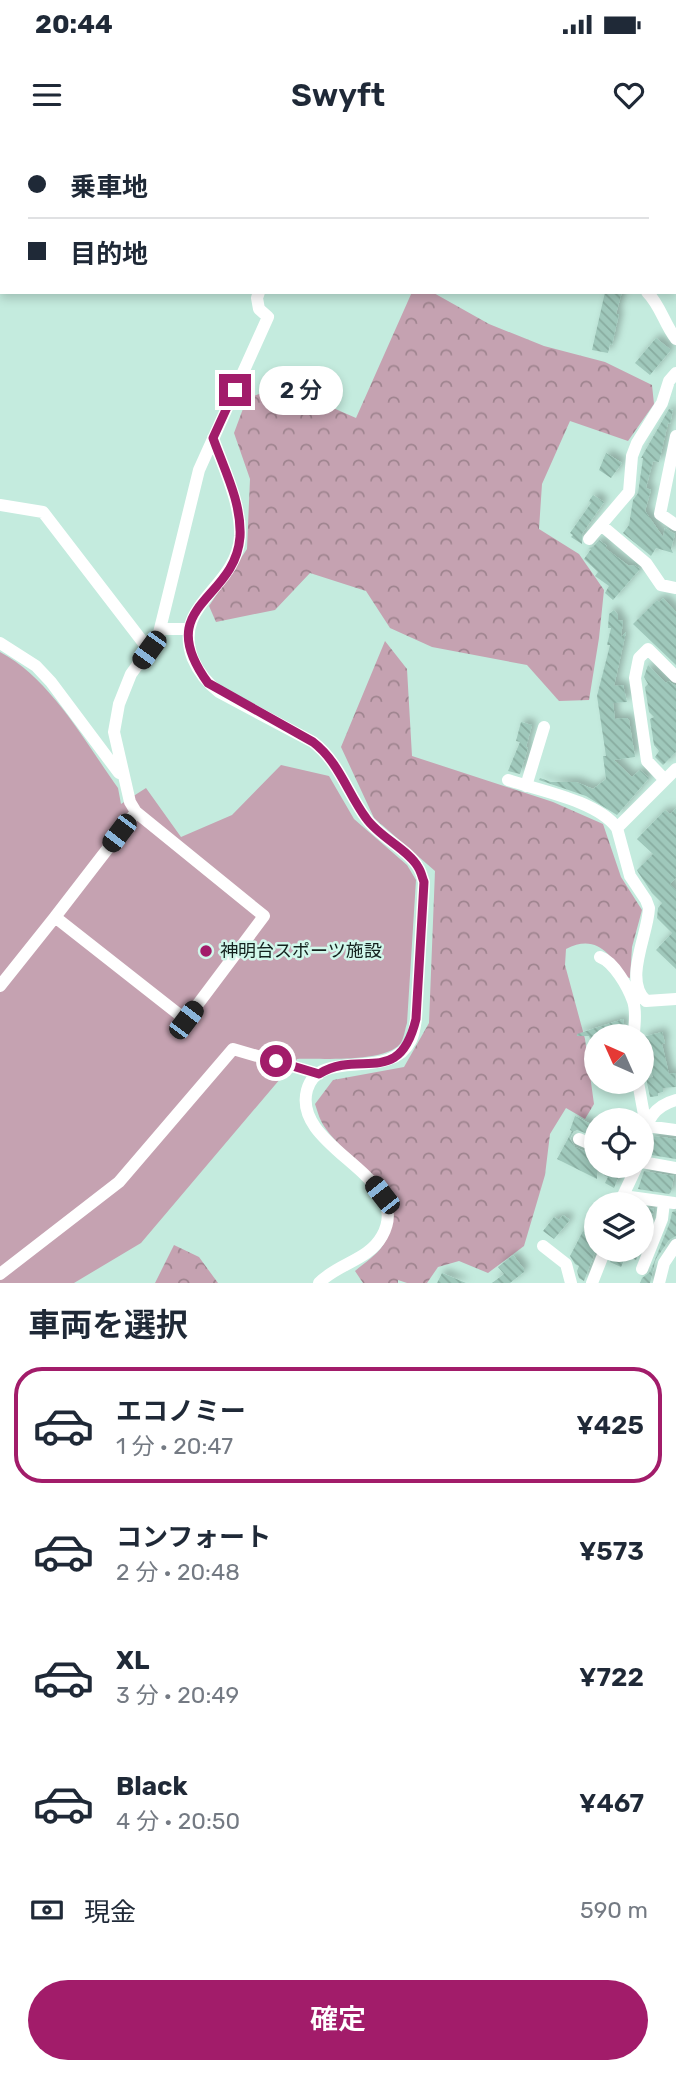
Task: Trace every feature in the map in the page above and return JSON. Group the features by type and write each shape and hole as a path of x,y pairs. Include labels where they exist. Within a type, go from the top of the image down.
{"street":[{"path":"55,917 186,1020 264,916 136,812 130,802 114,732 119,704 131,674 161,629 200,470 268,317 259,309 258,294"},
{"path":"648,294 662,312 676,339"},
{"path":"589,538 629,492 632,456 637,443 662,403 669,382 676,373"},
{"path":"676,436 660,514 676,525"},
{"path":"213,438 238,511 240,537 228,571 195,612 187,629 193,660 208,683 313,742 325,752 366,818 380,835 418,865 424,882 416,1019 411,1040 400,1054 382,1063 328,1068 313,1077 307,1091 308,1110 313,1123 377,1189 387,1208 388,1221 372,1250 327,1274 319,1283"},
{"path":"0,505 43,512 149,650"},
{"path":"601,525 646,563 661,585 676,588"},
{"path":"161,629 187,629"},
{"path":"0,643 36,666 51,682 124,779"},
{"path":"665,780 647,761 635,678 639,658 648,649 676,677"},
{"path":"526,786 544,727"},
{"path":"617,828 676,769"},
{"path":"508,780 601,813 617,828 630,876 649,908 637,969 638,991 646,1001 676,999"},
{"path":"0,986 136,812"},
{"path":"600,957 609,960 616,968 634,1002 635,1024"},
{"path":"0,1274 119,1182 233,1049 319,1074"},
{"path":"654,1113 658,1107 676,1100"},
{"path":"654,1127 676,1130"},
{"path":"579,1139 584,1141"},
{"path":"654,1164 676,1168"},
{"path":"654,1201 669,1202 654,1239"},
{"path":"659,1283 664,1263 676,1245"},
{"path":"543,1246 566,1264 571,1283"},
{"path":"654,1259 664,1263"},
{"path":"592,1283 600,1262"},
{"path":"642,1269 645,1262"}],"green space":[{"path":"411,294 436,294 489,324 544,346 605,362 652,385 654,404 628,441 570,421 542,484 539,529 579,554 604,590 589,700 559,701 527,665 432,647 390,628 366,591 310,573 275,610 216,622 209,606 247,549 250,479 234,433 247,398 283,386 356,418"},
{"path":"385,641 407,669 412,756 553,802 603,824 621,877 642,910 632,947 630,978 626,977 601,948 586,943 566,949 565,965 584,1035 584,1094 593,1094 594,1104 592,1108 584,1108 584,1118 566,1108 550,1134 545,1175 524,1246 488,1273 459,1261 438,1267 427,1283 398,1280 398,1283 363,1283 355,1271 383,1245 390,1229 390,1213 374,1182 326,1129 315,1104 333,1080 404,1067 429,1023 435,871 374,818 341,747"},
{"name":"神明台スポーツ施設","path":"0,652 35,678 66,713 118,788 121,804 146,788 181,837 232,815 281,765 329,776 354,819 407,865 416,880 407,1023 400,1044 392,1050 367,1057 297,1059 141,1243 74,1283 0,1283"},
{"path":"174,1245 199,1257 218,1283 155,1283"}],"building":[{"path":"605,294 621,294 612,345 610,344 608,353 592,350"},
{"path":"656,338 671,350 650,375 635,363"},
{"path":"669,409 673,410 670,424 668,423 659,462 653,461 646,488 651,490 645,511 663,537 665,528 675,534 671,549 673,553 656,548 651,556 623,533 629,525 633,500 638,493 641,458"},
{"path":"606,453 622,463 611,478 599,470"},
{"path":"593,495 604,502 582,534 582,544 571,537 573,535 570,533 591,503 589,501"},
{"path":"599,540 607,546 605,548 629,566 634,565 640,569 613,600 605,593 609,586 595,576 598,572 584,559 591,549 588,548 593,547"},
{"path":"663,598 676,612 676,665 633,624 657,600 659,602"},
{"path":"614,610 618,620 623,621 621,637 626,632 614,686 623,685 627,702 613,703 615,719 629,720 635,757 614,760 632,777 640,770 649,778 617,815 586,796 539,780 576,782 593,789 606,779 603,756 606,756 597,696 610,645 607,645 611,628 608,628 609,614"},
{"path":"648,665 666,683 668,681 676,686 676,752 663,765 655,757 659,751 654,745 650,719 654,717 649,712 645,687 648,684 644,677"},
{"path":"521,722 532,725 520,774 508,771 520,742 516,741"},
{"path":"676,808 676,878 670,884 676,890 676,969 656,950 672,933 657,918 658,908 662,903 637,870 653,854 637,839 665,810 670,814"},
{"path":"623,1019 624,1024 608,1024"},
{"path":"662,1032 669,1074 675,1073 676,1087 663,1088 663,1092 658,1093 658,1096 650,1097 649,1094 654,1094 654,1034"},
{"path":"575,1116 584,1120 584,1133 577,1130 570,1139 575,1147 584,1151 584,1172 557,1159 572,1131 570,1130"},
{"path":"654,1136 676,1139 676,1159 654,1155"},
{"path":"654,1173 674,1176 669,1194 638,1189 642,1178 654,1178"},
{"path":"608,1178 618,1178 614,1188 605,1183"},
{"path":"676,1211 676,1236 669,1240 656,1259 650,1283 640,1283 650,1272 672,1212"},
{"path":"563,1215 570,1220 554,1239 543,1231 554,1217 559,1220"},
{"path":"584,1232 584,1262 591,1262 584,1281 579,1278 579,1266 570,1256"},
{"path":"513,1255 524,1272 510,1283 492,1283 504,1274 498,1267"},
{"path":"610,1262 623,1262 621,1267"},
{"path":"442,1273 466,1283 437,1283"}],"place":[{"name":"神明台スポーツ施設","path":"206,951"}],"route":[{"path":"235,390 213,438 238,511 240,537 228,571 195,612 187,629 190,652 197,668 219,692 313,742 325,752 366,818 380,835 418,865 424,882 416,1019 411,1040 400,1054 382,1063 328,1068 319,1074 276,1061"}]}
